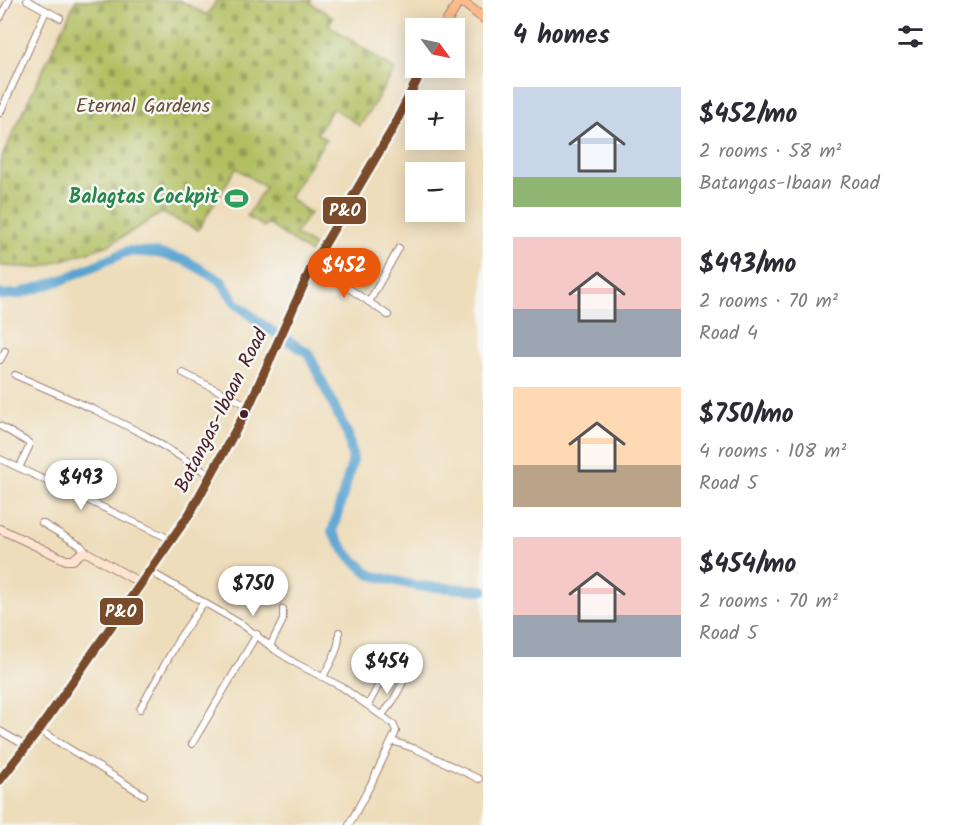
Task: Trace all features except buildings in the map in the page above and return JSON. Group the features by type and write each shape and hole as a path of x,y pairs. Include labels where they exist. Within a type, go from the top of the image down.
{"main road":[{"path":"449,18 460,0 483,18"},
{"name":"Batangas-Ibaan Road","path":"0,780 39,730 151,572 212,476 249,406 313,264 392,130 418,78"}],"street":[{"path":"0,18 9,0"},
{"path":"27,0 60,18"},
{"path":"0,113 46,11"},
{"path":"369,302 399,248"},
{"path":"313,264 388,315"},
{"path":"0,360 5,351"},
{"path":"183,373 249,406"},
{"path":"15,375 145,435 212,476"},
{"path":"0,426 29,443 19,468"},
{"path":"0,459 172,540"},
{"path":"42,523 81,546 86,552 142,584"},
{"path":"0,529 66,560 73,560 86,552"},
{"path":"151,572 257,634 297,664 342,687 396,727 392,741 349,825"},
{"path":"140,710 180,637 204,602"},
{"path":"270,646 283,620 283,609"},
{"path":"323,677 340,642 339,632"},
{"path":"192,744 257,634"},
{"path":"368,705 385,673"},
{"path":"382,715 393,701 405,678"},
{"path":"39,730 144,795"},
{"path":"0,731 26,746"},
{"path":"392,741 479,779"}],"green space":[{"name":"Eternal Gardens","path":"76,0 179,0 207,15 217,0 311,0 310,3 333,17 329,25 395,70 360,126 333,108 317,133 326,139 289,197 310,213 295,234 314,246 310,253 267,223 264,227 247,216 265,187 236,168 198,230 162,213 109,245 39,268 0,266 0,161"}],"waterway":[{"path":"0,295 18,294 62,280 128,251 157,253 185,260 221,281 235,302 261,324 308,353 348,435 353,460 332,532 348,555 371,575 417,586 483,590"}],"transit line":[{"name":"P&O","path":"0,780 39,730 190,513 249,406 313,264 392,130 418,78"}],"place":[{"name":"Balagtas Cockpit","path":"237,198"}]}
